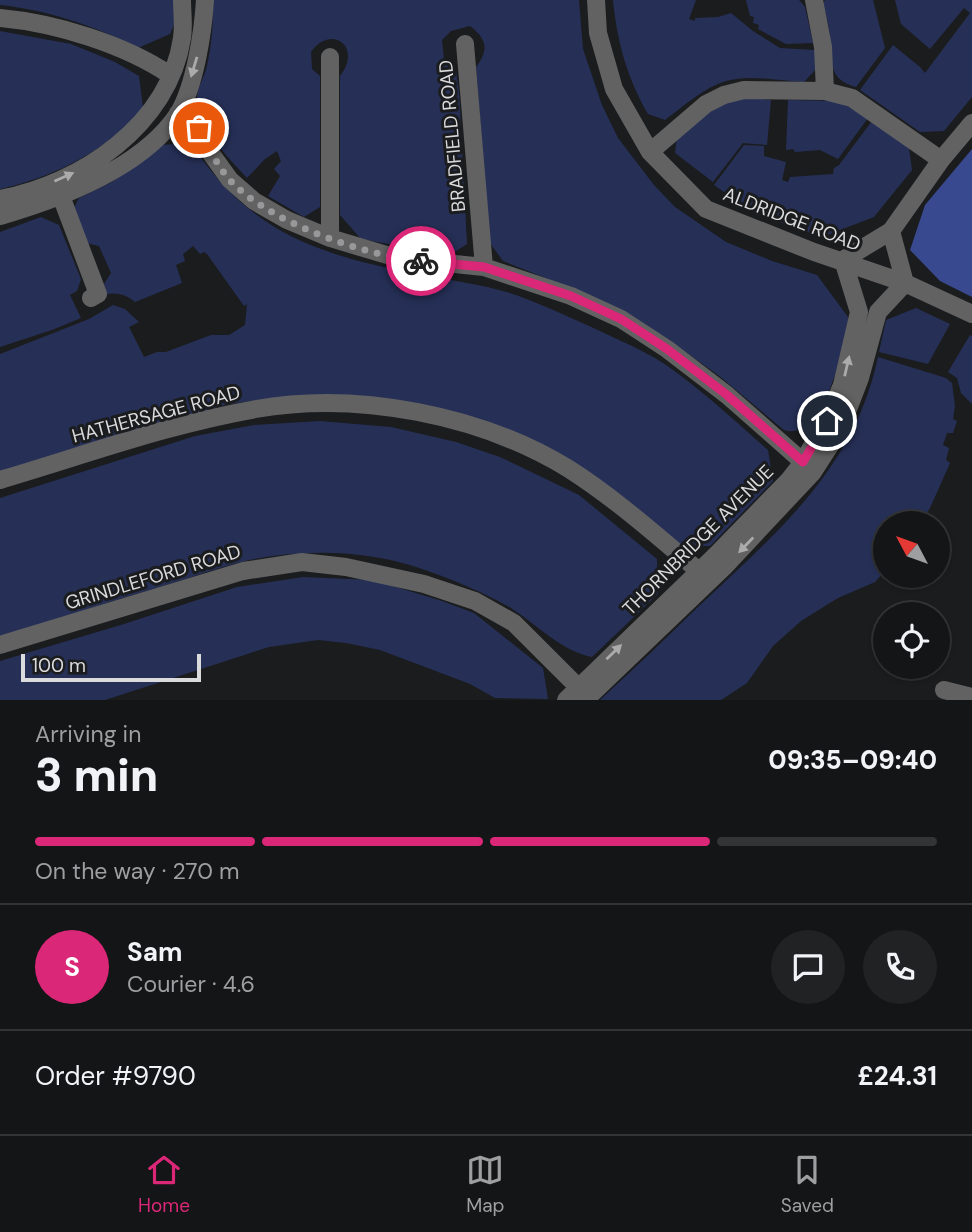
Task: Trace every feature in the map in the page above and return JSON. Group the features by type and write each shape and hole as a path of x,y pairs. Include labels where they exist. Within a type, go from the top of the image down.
{"street":[{"path":"0,199 29,193 79,171 117,146 151,111 170,75 182,38 182,0"},
{"path":"0,216 89,184 130,159 157,136 178,113 198,55 205,0"},
{"name":"ALDRIDGE ROAD","path":"596,0 598,33 614,89 650,152 706,209 814,252 905,283 972,314"},
{"path":"814,0 823,47 825,91"},
{"path":"0,18 33,21 67,30 131,52 170,75"},
{"name":"BRADFIELD ROAD","path":"465,44 484,267"},
{"path":"330,57 330,238"},
{"path":"650,152 706,104 724,94 744,90 825,91 852,98 941,160"},
{"path":"178,113 199,128 212,155 230,180 254,201 287,220 330,238 397,258 484,267 571,296 621,319 667,349 727,395 803,462"},
{"path":"878,312 869,308 859,312 843,260 891,230 941,160 972,123"},
{"path":"61,196 98,294 91,298"},
{"path":"891,230 905,283"},
{"name":"THORNBRIDGE AVENUE","path":"576,696 724,567 813,472 840,430 860,378 878,312 905,283"},
{"name":"THORNBRIDGE AVENUE","path":"576,696 789,481 827,421 842,385 859,312"},
{"name":"HATHERSAGE ROAD","path":"0,480 194,423 259,408 324,403 373,405 473,426 532,450 567,468 613,499 699,571"},
{"name":"GRINDLEFORD ROAD","path":"0,645 243,571 302,562 346,567 424,584 475,601 514,623 576,696"},
{"path":"944,690 972,696"}],"shaded area":[{"path":"0,0 175,0 175,22 170,34 138,48 71,20 0,5"},
{"path":"213,0 579,0 583,49 602,105 618,138 654,185 675,207 726,242 772,261 817,275 848,317 849,324 837,370 817,422 796,431 784,430 718,375 680,348 543,277 503,261 490,243 476,67 483,55 484,45 483,40 470,26 451,31 442,40 444,59 456,72 459,92 467,244 450,255 361,239 340,215 340,76 348,56 342,42 335,39 319,44 311,52 312,69 320,76 320,207 304,217 268,196 280,176 274,169 281,161 277,151 247,178 214,140 197,107 198,93 210,53"},
{"path":"613,0 696,0 689,19 695,21 695,18 718,17 731,13 780,48 815,50 816,69 804,82 755,78 726,81 702,93 665,120 648,114 634,87 620,45"},
{"path":"746,0 799,0 805,7 813,43 786,44 758,29 759,25 753,23 754,17 750,16"},
{"path":"825,0 873,0 885,48 856,87 840,79 833,68 823,4"},
{"path":"895,0 972,0 972,97 944,131 920,132 860,90 893,45 925,73 970,13 964,8 930,49 901,24"},
{"path":"0,31 71,44 115,62 139,76 143,108 119,133 75,162 31,181 0,189"},
{"path":"741,97 771,100 767,145 743,143 713,182 675,153 677,135 724,102"},
{"path":"788,100 839,101 868,118 838,159 820,150 786,150"},
{"path":"872,121 909,148 912,170 874,217 822,237 755,214 714,185 744,145 764,146 764,156 786,162 782,180 788,182 790,177 833,174 834,168"},
{"path":"191,143 213,173 236,197 260,217 314,246 377,266 516,295 581,322 655,358 705,395 768,450 773,481 710,546 676,546 637,513 462,418 250,401 224,405 0,474 0,354 89,319 113,305 125,309 139,322 129,327 144,357 166,352 211,335 229,335 245,325 247,304 244,306 207,254 200,254 193,246 183,254 185,261 176,265 182,283 135,302 115,293 107,294 104,284 111,273 99,246 86,243 75,215 79,198 110,183 142,162 161,145"},
{"path":"972,149 972,297 940,281 910,250 925,205"},
{"path":"41,217 59,225 81,279 77,291 70,295 81,318 0,347 0,232"},
{"path":"916,308 950,324 928,364 879,352 886,320"},
{"path":"970,335 972,404 961,393 957,378 948,372"},
{"path":"878,357 946,378 952,383 955,406 953,419 957,421 953,433 947,433 943,445 949,448 946,460 950,463 928,511 873,511 873,583 838,598 801,621 773,646 747,683 721,700 600,700 755,553 808,497 851,433 867,397"},
{"path":"320,421 391,427 456,442 500,457 579,495 657,559 658,594 592,657 560,644 511,608 428,571 362,555 294,554 227,566 0,637 0,498 195,436 254,425"},
{"path":"303,577 373,580 474,613 543,668 548,699 495,698 470,684 380,650 318,640 269,647 105,700 0,700 0,661 237,587"}],"way so far":[{"path":"199,128 212,155 230,180 254,201 287,220 330,238 397,258 421,261"}],"route":[{"path":"421,261 484,267 571,296 621,319 667,349 727,395 803,462 827,421"}]}
